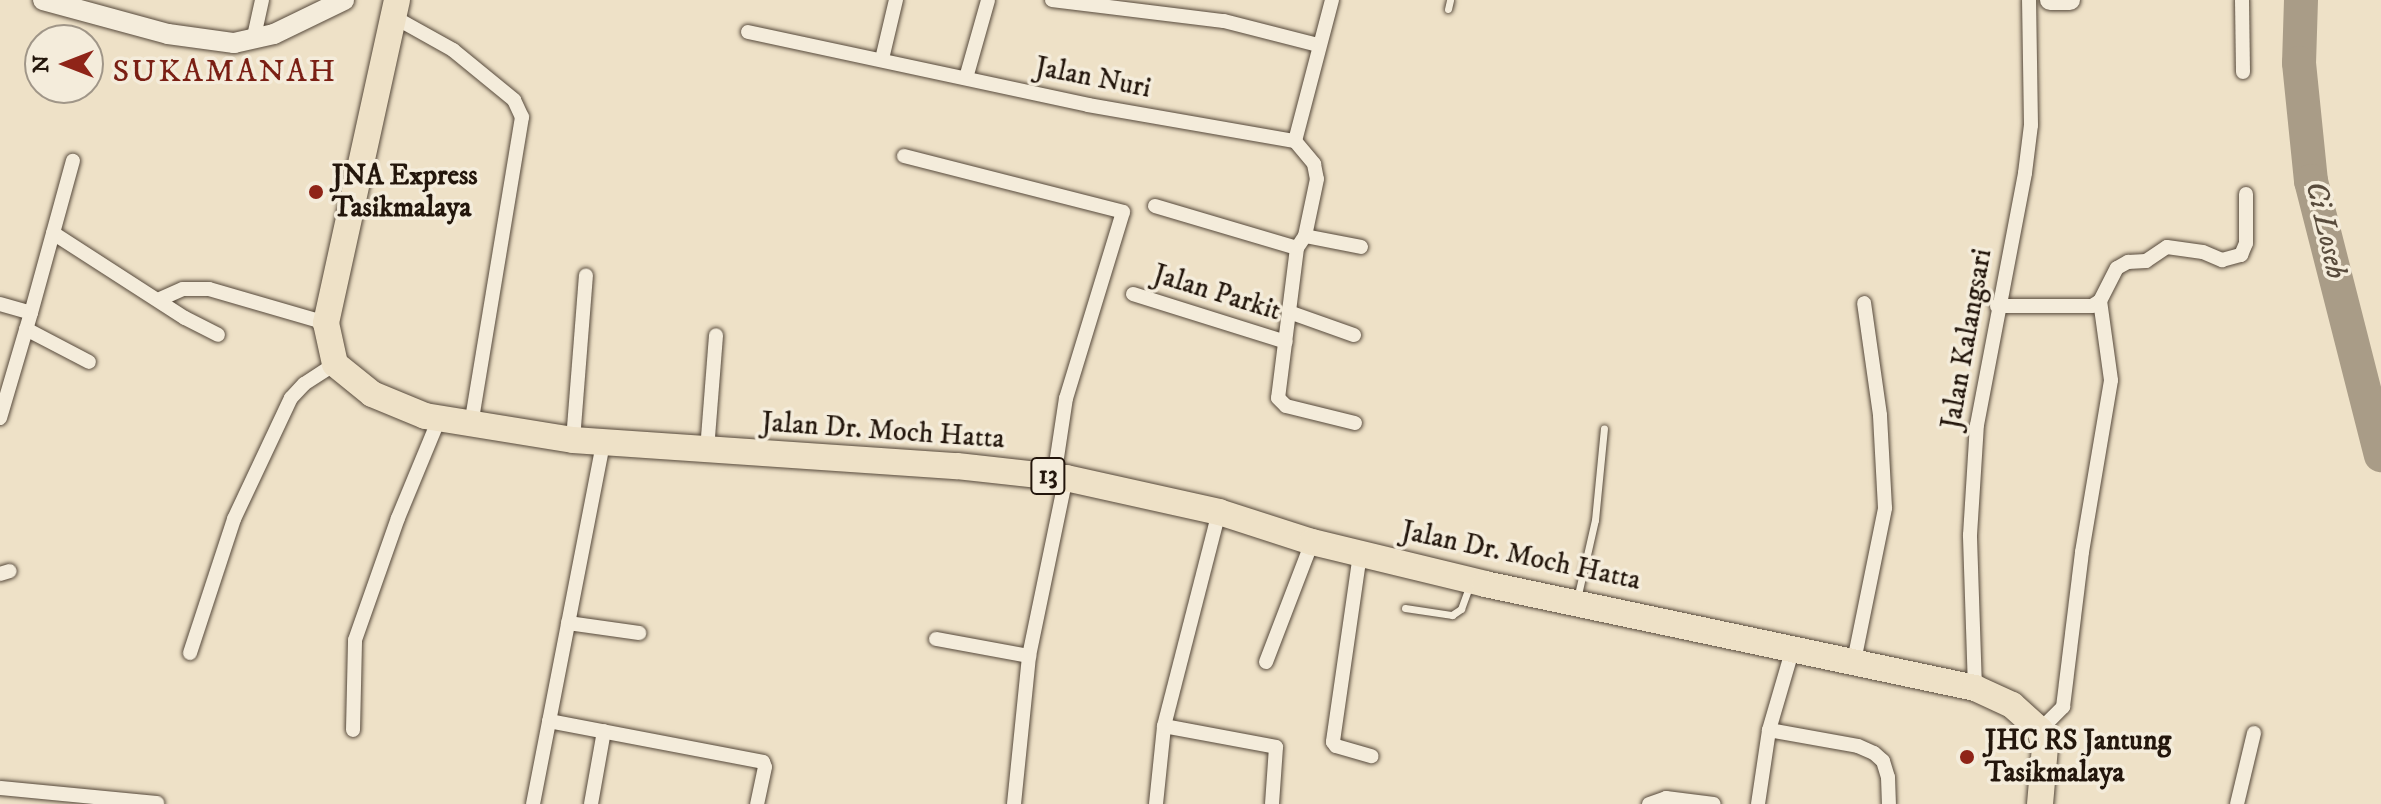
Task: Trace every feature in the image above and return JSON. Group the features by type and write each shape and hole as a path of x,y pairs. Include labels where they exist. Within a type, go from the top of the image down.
{"highway":[{"path":"335,364 326,323 396,9"},
{"name":"Jalan Dr. Moch Hatta","path":"335,364 372,394 404,409 471,425 603,443 957,466 1060,478 1219,512 1312,542 1471,581 1975,688 2012,705 2040,730"},
{"path":"2040,730 2045,747 2040,804"}],"street":[{"path":"43,0 191,39 234,43 253,41 344,0"},
{"path":"253,41 262,0"},
{"path":"882,59 896,0"},
{"path":"966,78 988,0"},
{"path":"1052,0 1224,21 1318,45"},
{"path":"1332,0 1295,141 1310,156 1317,171 1289,312 1280,402 1355,423"},
{"name":"Jalan Kalangsari","path":"1975,688 1970,535 1977,425 1997,306 2025,173 2031,125 2029,0"},
{"path":"2050,0 2070,0"},
{"path":"2242,0 2243,72"},
{"path":"396,9 514,100 522,117 471,425"},
{"name":"Jalan Nuri","path":"748,32 1088,105 1295,141"},
{"path":"904,156 1123,212 1066,398 1060,478 1029,656 1014,804"},
{"path":"0,418 73,161"},
{"path":"1997,306 2092,306 2100,301 2117,268 2128,262 2146,261 2167,247 2203,252 2222,260 2241,255 2246,243 2246,194"},
{"path":"1155,206 1301,242 1361,247"},
{"path":"53,233 218,335"},
{"path":"573,440 586,276"},
{"path":"158,300 183,289 209,289 326,323"},
{"name":"Jalan Parkit","path":"1133,294 1286,342"},
{"path":"2040,730 2063,707 2082,552 2111,380 2100,301"},
{"path":"1854,661 1885,508 1880,415 1864,303"},
{"path":"0,304 31,313"},
{"path":"1289,312 1354,335"},
{"path":"26,329 89,362"},
{"path":"707,450 716,335"},
{"path":"190,653 234,519 291,398 304,384 335,364"},
{"path":"353,730 353,658 363,612 439,419"},
{"path":"533,804 603,443"},
{"path":"1156,804 1164,726 1219,512"},
{"path":"1266,662 1312,542"},
{"path":"1360,554 1333,742 1336,746 1372,756"},
{"path":"568,623 639,633"},
{"path":"936,639 1029,656"},
{"path":"1758,804 1769,730 1793,648"},
{"path":"549,721 763,762 765,767 757,804"},
{"path":"1164,726 1276,747 1272,804"},
{"path":"1769,730 1858,746 1874,753 1883,761 1888,777 1889,804"},
{"path":"591,804 604,731"},
{"path":"2237,804 2254,733"},
{"path":"0,788 157,803"},
{"path":"1649,804 1666,798 1714,804"}],"lane":[{"path":"1448,9 1450,0"},
{"path":"1576,601 1595,520 1604,428"},
{"path":"1405,608 1457,613 1471,581"}],"waterway":[{"name":"Ci Loseh","path":"2301,0 2299,63 2311,181 2381,455"}],"place":[{"name":"JNA Express Tasikmalaya","path":"316,192"},
{"name":"JHC RS Jantung Tasikmalaya","path":"1967,757"}],"district":[{"name":"SUKAMANAH","path":"225,72"}]}
